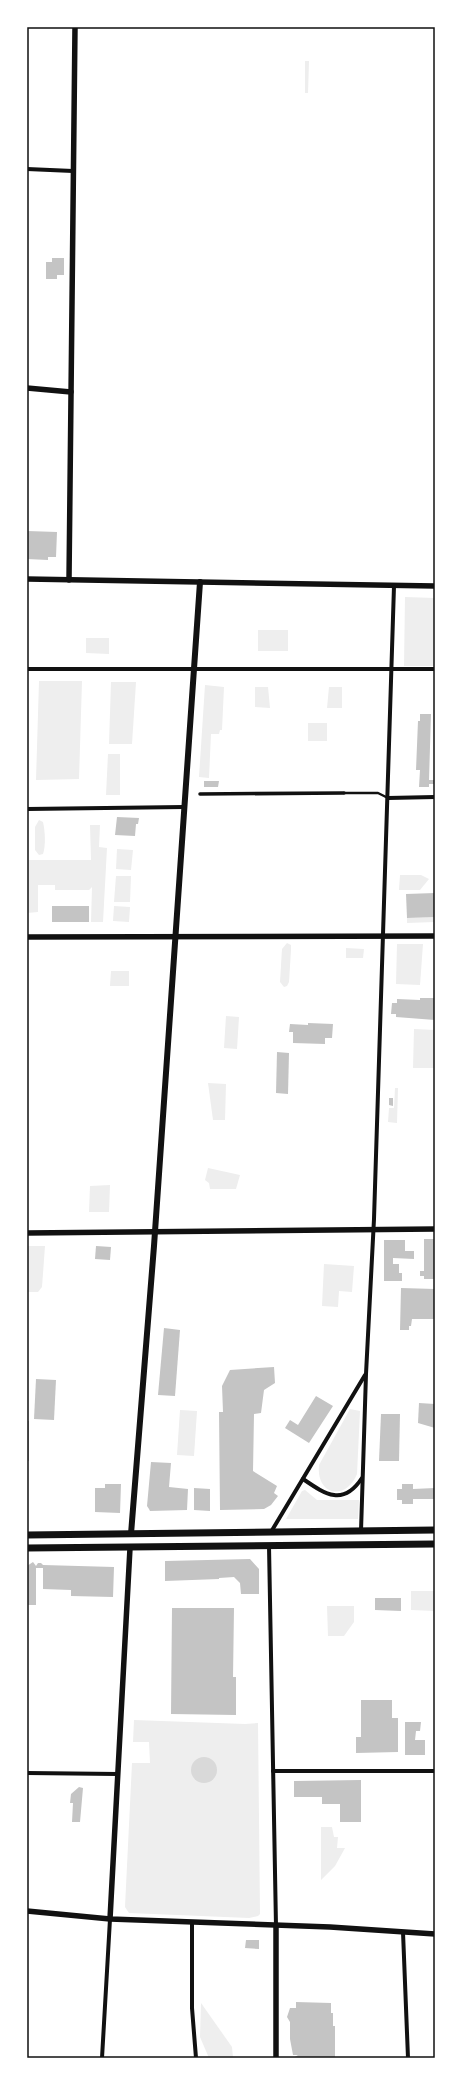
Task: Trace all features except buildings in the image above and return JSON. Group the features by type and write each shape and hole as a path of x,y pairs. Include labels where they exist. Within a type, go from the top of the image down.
{"main road":[{"path":"130,1548 155,1232 174,937 200,582"},
{"path":"27,1535 435,1530"},
{"path":"27,1548 435,1544"}],"street":[{"path":"69,580 75,27"},
{"path":"27,169 73,171"},
{"path":"27,388 71,392"},
{"path":"27,579 435,586"},
{"path":"360,1531 373,1229 394,586"},
{"path":"27,669 435,669"},
{"path":"200,794 344,793"},
{"path":"388,798 435,798"},
{"path":"27,809 184,807"},
{"path":"27,937 435,936"},
{"path":"27,1233 435,1229"},
{"path":"271,1533 366,1374"},
{"path":"303,1479 321,1492 332,1496 345,1495 355,1489 362,1478"},
{"path":"269,1546 276,1926 276,2058"},
{"path":"102,2058 130,1548"},
{"path":"273,1771 435,1771"},
{"path":"27,1773 118,1774"},
{"path":"27,1911 110,1919 330,1927 435,1934"},
{"path":"192,1922 192,2008 196,2058"},
{"path":"403,1932 408,2058"}],"lane":[{"path":"344,793 378,793 388,798"}],"shaded area":[{"path":"305,61 309,61 308,93 305,93"},
{"path":"405,597 435,598 435,666 404,666"},
{"path":"258,630 288,630 288,651 258,651"},
{"path":"86,638 109,638 109,654 86,653"},
{"path":"39,681 82,681 79,779 36,780"},
{"path":"111,682 136,682 132,744 109,744"},
{"path":"205,685 224,687 222,730 220,730 219,734 211,734 209,778 199,777"},
{"path":"255,687 268,687 270,708 255,707"},
{"path":"329,687 342,687 342,708 327,708"},
{"path":"308,723 327,723 327,741 308,741"},
{"path":"108,754 120,754 120,795 106,795"},
{"path":"39,820 43,822 45,846 43,854 39,855 35,850 35,827"},
{"path":"90,825 100,825 99,847 107,848 103,922 91,922 92,887 89,890 55,890 55,885 38,885 38,912 27,913 27,860 91,860"},
{"path":"117,849 133,850 131,870 116,869"},
{"path":"400,875 421,875 429,879 420,890 399,890"},
{"path":"116,876 131,876 130,902 114,902"},
{"path":"114,906 130,907 129,922 113,921"},
{"path":"435,917 435,922 407,923 407,918"},
{"path":"287,943 291,945 289,982 287,986 284,987 280,982 282,949"},
{"path":"397,944 423,944 420,985 396,984"},
{"path":"346,948 364,949 363,958 346,958"},
{"path":"111,971 129,971 129,986 110,986"},
{"path":"226,1016 239,1017 237,1049 224,1048"},
{"path":"414,1029 435,1030 435,1068 413,1068"},
{"path":"208,1083 226,1084 225,1120 213,1120"},
{"path":"395,1088 398,1088 397,1123 388,1122 389,1108 394,1108"},
{"path":"208,1168 240,1175 236,1189 210,1189 209,1183 205,1180"},
{"path":"110,1185 109,1212 89,1212 90,1186"},
{"path":"27,1246 45,1246 42,1287 38,1292 27,1292"},
{"path":"324,1264 354,1266 352,1292 339,1291 338,1307 322,1306"},
{"path":"350,1409 360,1411 357,1474 352,1483 346,1488 339,1491 333,1491 327,1489 322,1483 319,1475 319,1465"},
{"path":"180,1410 197,1411 194,1456 177,1455"},
{"path":"305,1490 317,1500 359,1500 358,1519 286,1519 302,1491"},
{"path":"411,1591 435,1591 435,1611 411,1610"},
{"path":"327,1606 354,1606 354,1622 344,1636 328,1636"},
{"path":"134,1720 245,1724 258,1723 260,1914 258,1916 249,1918 129,1913 125,1907 132,1763 150,1763 149,1742 133,1742"},
{"path":"204,1757 213,1761 217,1770 213,1779 204,1783 195,1779 191,1770 195,1761"},
{"path":"321,1827 332,1827 334,1837 338,1837 337,1848 345,1848 335,1866 321,1880"},
{"path":"201,2003 232,2047 233,2058 209,2058 200,2037"}]}
